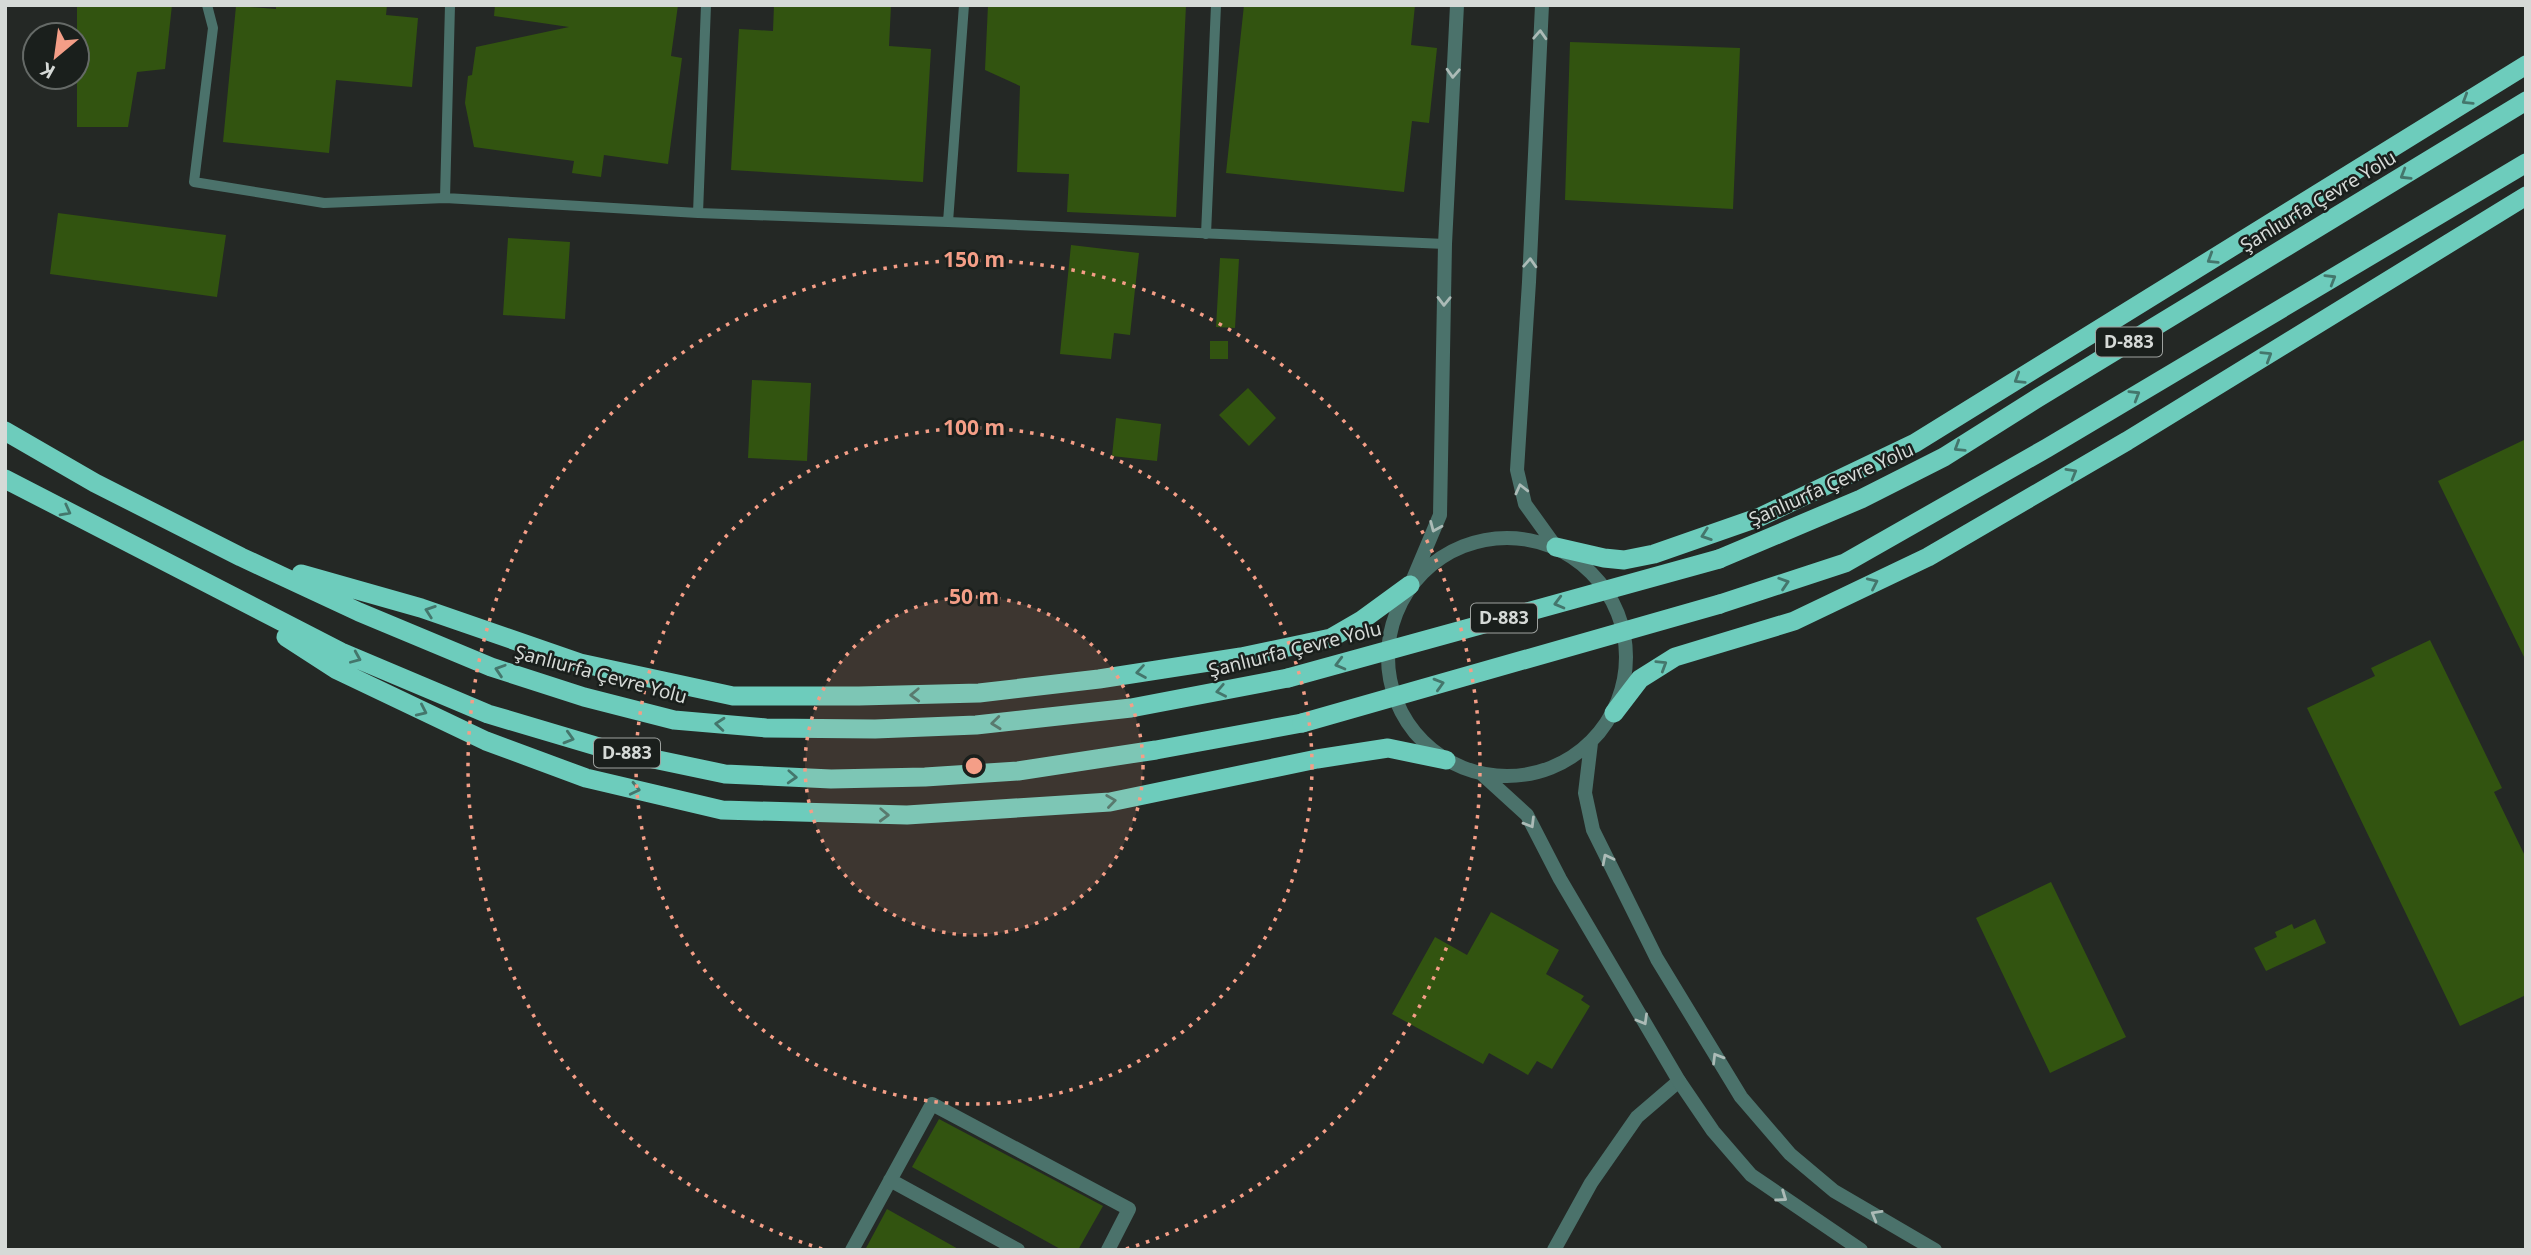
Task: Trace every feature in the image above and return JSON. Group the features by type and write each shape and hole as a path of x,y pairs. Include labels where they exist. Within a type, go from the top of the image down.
{"highway":[{"path":"1556,547 1604,558 1624,559 1654,554 1760,516 1915,443 2526,65"},
{"name":"Şanlıurfa Çevre Yolu","path":"5,431 95,483 241,557 359,612 491,667 584,697 674,720 766,728 875,729 976,725 1132,708 1288,678 1719,559 1861,499 1944,457 2036,398 2526,102"},
{"name":"D-883","path":"5,479 341,652 488,714 606,749 725,774 831,779 925,778 1018,771 1156,750 1302,723 1720,604 1844,562 2047,448 2526,163"},
{"path":"1614,713 1640,678 1675,657 1794,621 1928,557 2127,441 2526,196"},
{"path":"241,557 421,608 580,663 733,696 979,693 1099,679 1241,657 1331,638 1362,620 1410,585"},
{"path":"216,590 337,670 486,741 586,778 722,810 907,816 1083,804 1110,802 1317,759 1388,748 1446,760"}],"street":[{"path":"1410,585 1439,557 1476,540 1517,537 1556,547 1590,570 1614,601 1626,638 1626,676 1614,713 1591,743 1559,765 1521,776 1482,774 1446,760 1416,736 1395,701 1387,661 1392,621 1440,515 1445,244 1457,5"},
{"path":"1542,5 1517,470 1525,504 1556,547"},
{"path":"1591,743 1585,793 1592,830 1657,959 1741,1097 1790,1154 1834,1191 1935,1250"},
{"path":"1482,774 1527,815 1560,878 1679,1081 1713,1131 1751,1175 1861,1250"},
{"path":"1554,1250 1591,1183 1637,1117 1679,1081"},
{"path":"852,1250 932,1104 1129,1209 1108,1250"},
{"path":"890,1180 1018,1250"}],"lane":[{"path":"207,5 213,28 194,182 324,204 445,198 698,213 1445,244"},
{"path":"445,198 450,5"},
{"path":"698,213 706,5"},
{"path":"948,222 964,5"},
{"path":"1206,234 1216,5"}],"building":[{"path":"77,5 172,5 165,69 137,72 128,127 77,127 77,91 91,91 91,21 77,21"},
{"path":"276,5 387,5 386,15 418,18 412,87 336,80 329,153 223,142 236,6 276,9"},
{"path":"495,5 678,5 671,56 682,58 668,164 604,155 601,177 572,173 574,161 474,147 465,103 468,76 472,75 476,47 569,27 494,16"},
{"path":"774,5 891,5 889,46 931,49 923,182 731,170 739,29 773,31"},
{"path":"988,5 1186,5 1176,217 1067,212 1069,174 1017,172 1020,86 985,70"},
{"path":"1244,5 1415,5 1411,45 1437,48 1429,123 1412,121 1404,192 1226,173"},
{"path":"1570,42 1740,48 1733,209 1565,200"},
{"path":"58,213 226,235 217,297 50,274"},
{"path":"508,238 570,242 565,319 503,315"},
{"path":"1071,245 1139,253 1130,335 1114,333 1111,359 1060,354"},
{"path":"1220,258 1239,259 1235,328 1216,327"},
{"path":"1210,341 1228,341 1228,359 1210,359"},
{"path":"752,380 811,383 807,461 748,458"},
{"path":"1248,388 1276,418 1249,446 1219,415"},
{"path":"1116,418 1161,424 1157,461 1112,456"},
{"path":"2526,439 2526,661 2438,481"},
{"path":"2430,640 2502,788 2494,792 2526,858 2526,995 2460,1026 2307,708 2375,676 2371,668"},
{"path":"2051,882 2126,1037 2050,1073 1976,918"},
{"path":"1491,912 1559,950 1546,974 1584,996 1581,1000 1590,1006 1552,1069 1537,1061 1528,1075 1489,1053 1483,1064 1392,1014 1435,937 1467,955"},
{"path":"2315,919 2326,943 2266,971 2254,948 2277,937 2275,932 2292,924 2294,929"},
{"path":"939,1119 1103,1206 1078,1250 1062,1250 912,1167"},
{"path":"887,1209 960,1250 865,1250"}]}
